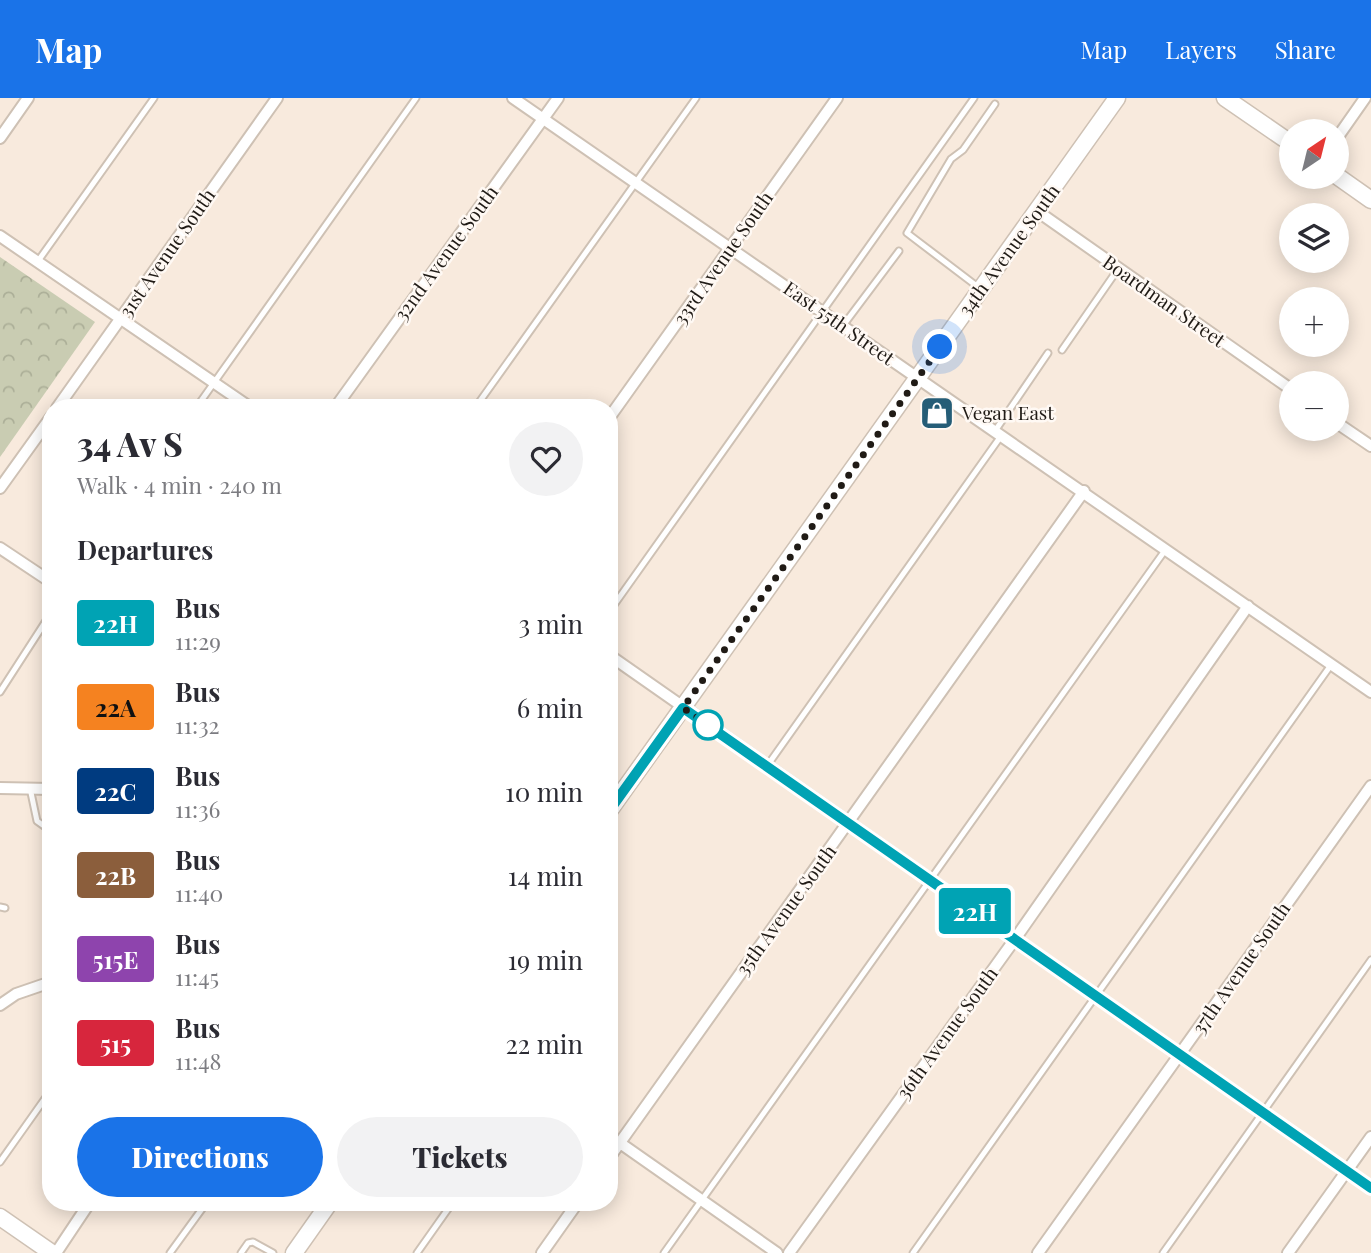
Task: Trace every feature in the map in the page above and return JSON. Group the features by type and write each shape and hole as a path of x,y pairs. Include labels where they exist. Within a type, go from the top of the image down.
{"street":[{"path":"0,138 29,98"},
{"name":"31st Avenue South","path":"63,399 277,98"},
{"name":"East 55th Street","path":"513,98 1371,692"},
{"name":"32nd Avenue South","path":"341,399 558,98"},
{"name":"33rd Avenue South","path":"618,405 837,98"},
{"name":"34th Avenue South","path":"618,798 1116,98"},
{"path":"1349,121 1366,98"},
{"path":"1235,101 1279,134"},
{"path":"1349,184 1371,200"},
{"name":"Boardman Street","path":"1037,211 1279,381"},
{"path":"0,236 238,399"},
{"path":"0,488 42,430"},
{"path":"1349,430 1371,446"},
{"name":"35th Avenue South","path":"618,1146 1084,491"},
{"path":"0,548 42,576"},
{"name":"36th Avenue South","path":"789,1253 1015,939 1248,606"},
{"path":"618,661 1371,1188"},
{"name":"37th Avenue South","path":"1038,1253 1371,786"},
{"path":"0,788 42,789"},
{"path":"0,1004 16,994 42,985"},
{"path":"1288,1253 1371,1137"},
{"path":"620,1143 777,1253"},
{"path":"0,1217 54,1253 84,1211"},
{"path":"294,1253 324,1211"},
{"path":"542,1253 572,1211"}],"lane":[{"path":"38,262 154,98"},
{"path":"202,399 416,98"},
{"path":"481,399 696,98"},
{"path":"618,598 974,98"},
{"path":"981,289 906,233 951,159 963,150 995,104"},
{"path":"842,327 898,251"},
{"path":"1062,350 1118,269"},
{"path":"767,766 998,433 1048,353"},
{"path":"664,1253 1166,549"},
{"path":"0,692 42,627"},
{"path":"913,1253 1331,664"},
{"path":"30,788 37,821 42,825"},
{"path":"1163,1253 1371,960"},
{"path":"0,1162 42,1103"},
{"path":"170,1253 200,1211"},
{"path":"417,1253 447,1211"},
{"path":"241,1253 248,1243 253,1242 273,1253"}],"green space":[{"path":"0,257 95,322 0,457"}],"bus line":[{"name":"22H","path":"618,798 683,708 1371,1188"}],"place":[{"name":"Vegan East","path":"937,413"}],"route":[{"path":"708,725 713,728 683,708 940,347"}]}
